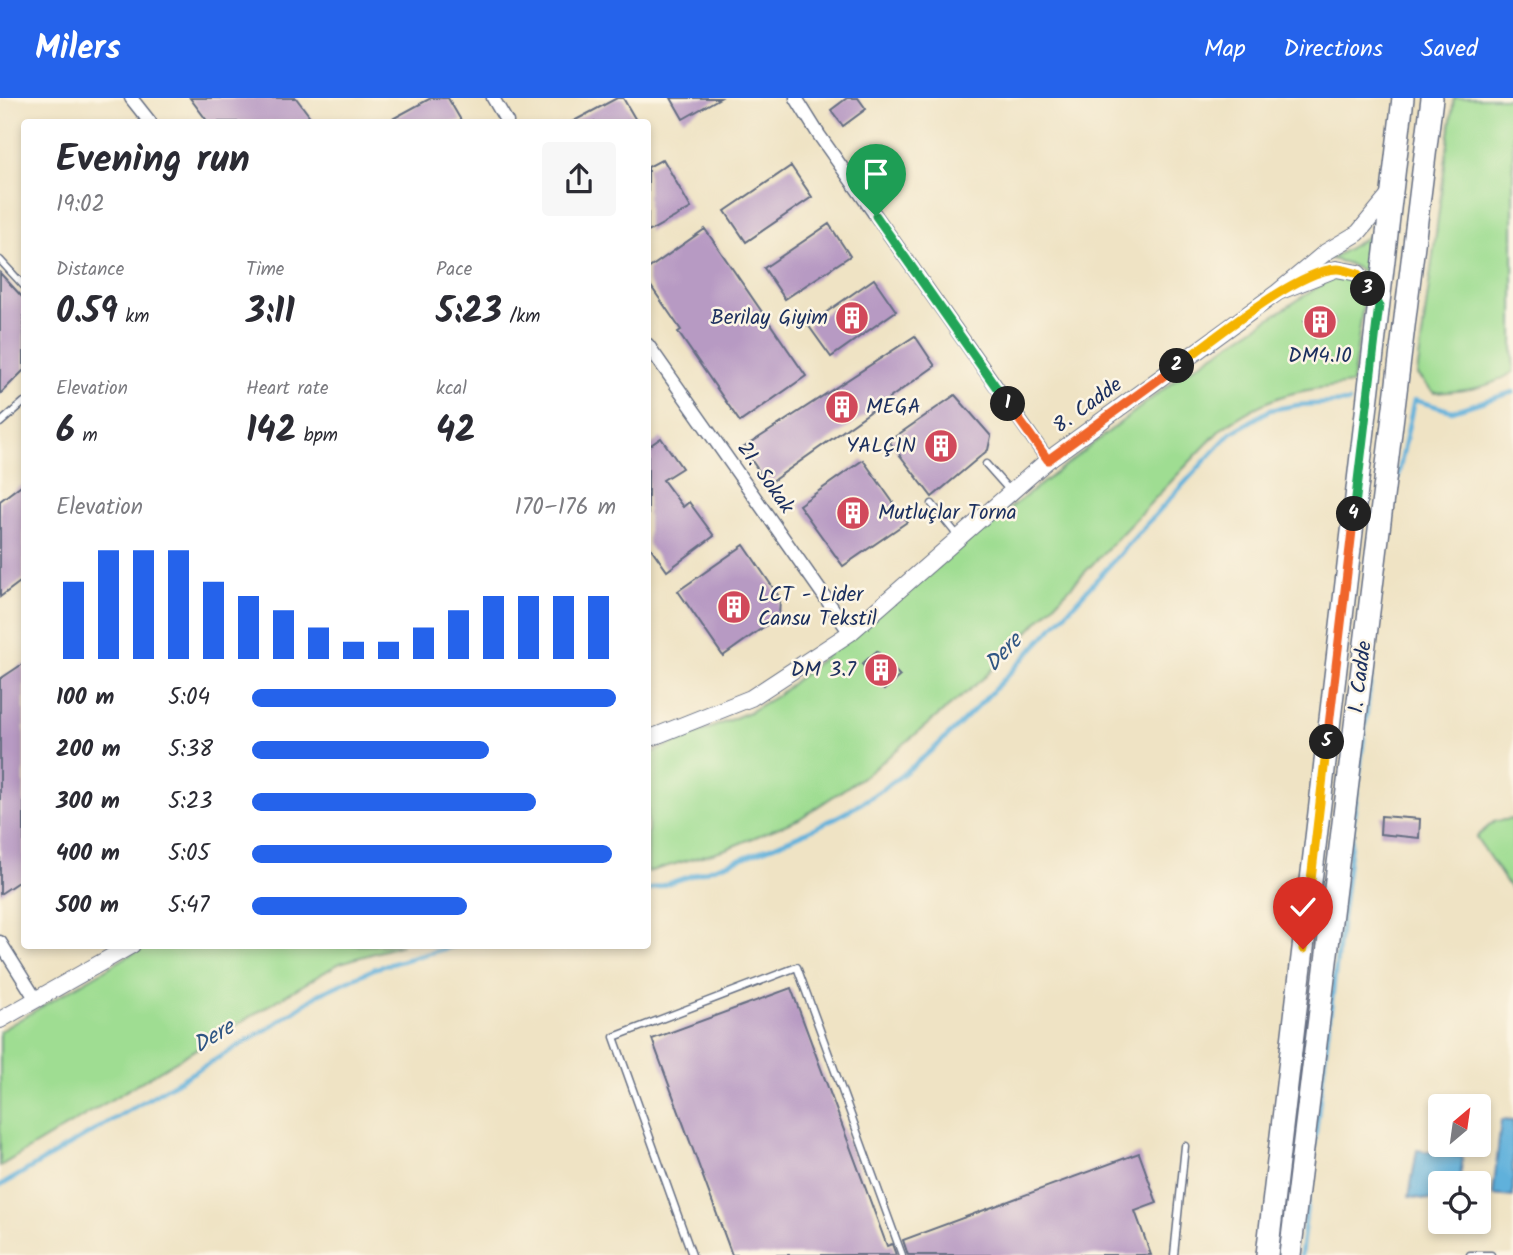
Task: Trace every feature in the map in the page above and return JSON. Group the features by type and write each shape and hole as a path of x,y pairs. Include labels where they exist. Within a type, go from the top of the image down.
{"main road":[{"name":"1. Cadde","path":"1267,1255 1403,98"},
{"name":"1. Cadde","path":"1290,1255 1432,98"}],"street":[{"path":"131,98 148,119"},
{"path":"493,98 505,119"},
{"path":"796,98 819,135 1048,460"},
{"name":"8. Cadde","path":"651,737 751,698 850,632 1048,460 1278,292 1326,252 1358,233 1392,192"},
{"name":"8. Cadde","path":"1278,292 1336,269 1358,274 1379,305"},
{"name":"21. Sokak","path":"651,349 850,632"},
{"path":"0,942 35,998"},
{"path":"0,1020 125,949"}],"lane":[{"path":"0,260 21,283"},
{"path":"0,423 21,405"},
{"path":"986,464 1011,493"},
{"path":"932,504 959,538"},
{"path":"692,1255 614,1037 797,967 902,1255"},
{"path":"1174,1255 1185,1146"},
{"path":"1471,1255 1491,1255"}],"green space":[{"path":"1454,98 1513,98 1513,372 1485,386 1434,393 1417,375"},
{"path":"1372,234 1368,274 1347,263 1331,259"},
{"path":"1332,278 1347,279 1364,298 1352,384 1283,396 1254,408 1221,429 986,676 871,771 799,819 726,849 651,871 651,753 749,712 778,695 934,567 1183,374"},
{"path":"1513,819 1513,892 1476,837 1495,821"},
{"path":"140,949 388,949 340,963 0,1166 0,1031"}],"water":[{"path":"1501,1120 1513,1121 1513,1197 1493,1195"},
{"path":"1417,1150 1428,1152 1428,1157 1463,1157 1461,1171 1428,1171 1428,1199 1409,1197"}],"building":[{"path":"190,98 296,98 312,119 206,119"},
{"path":"431,98 448,98 460,119 392,119"},
{"path":"617,98 623,98 635,119 578,119"},
{"path":"671,98 720,98 683,119"},
{"path":"847,98 858,98 866,109 843,126 831,110"},
{"path":"663,159 691,208 651,230 651,165"},
{"path":"791,166 812,197 746,242 725,211"},
{"path":"829,224 850,256 785,299 764,268"},
{"path":"705,229 806,376 740,422 678,332 681,330 651,286 651,267"},
{"path":"0,273 21,296 21,373 0,394"},
{"name":"Berilay Giyim","path":"874,279 896,311 831,357 808,325"},
{"name":"DM4.10","path":"1325,307 1336,324 1315,338 1304,321"},
{"name":"MEGA","path":"915,336 935,366 768,484 743,448"},
{"name":"YALÇIN","path":"955,395 991,436 988,450 932,497 889,441"},
{"path":"661,438 682,468 663,480 683,507 689,502 714,536 667,571 651,548 651,445"},
{"name":"Mutluçlar Torna","path":"863,460 907,522 843,566 799,505"},
{"path":"21,485 21,581 0,597 0,501"},
{"name":"LCT - Lider Cansu Tekstil","path":"744,545 780,598 779,616 723,656 678,591"},
{"name":"DM 3.7","path":"877,651 900,676 884,690 862,664"},
{"path":"21,665 21,880 0,894 0,679"},
{"path":"1381,816 1420,819 1419,838 1380,834"},
{"path":"791,988 887,1246 892,1244 896,1255 732,1255 652,1039"},
{"path":"1139,1153 1157,1203 1135,1211 1151,1255 908,1255 903,1240"}],"waterway":[{"path":"1392,506 1414,400 1452,411 1513,392"},
{"name":"Dere","path":"651,889 743,858 789,839 835,818 888,785 936,746 981,703 1231,433 1270,410 1298,405 1349,402"},
{"path":"1301,1255 1373,661"},
{"name":"Dere","path":"0,1186 269,1028 319,994 376,968 444,949"}],"place":[{"name":"Berilay Giyim","path":"852,318"},
{"name":"DM4.10","path":"1320,322"},
{"name":"MEGA","path":"842,407"},
{"name":"YALÇIN","path":"941,446"},
{"name":"Mutluçlar Torna","path":"853,513"},
{"name":"LCT - Lider Cansu Tekstil","path":"734,607"},
{"name":"DM 3.7","path":"881,670"}],"route":[{"path":"876,216 1048,460 1278,292 1336,269 1358,274 1379,305 1303,949"}]}
